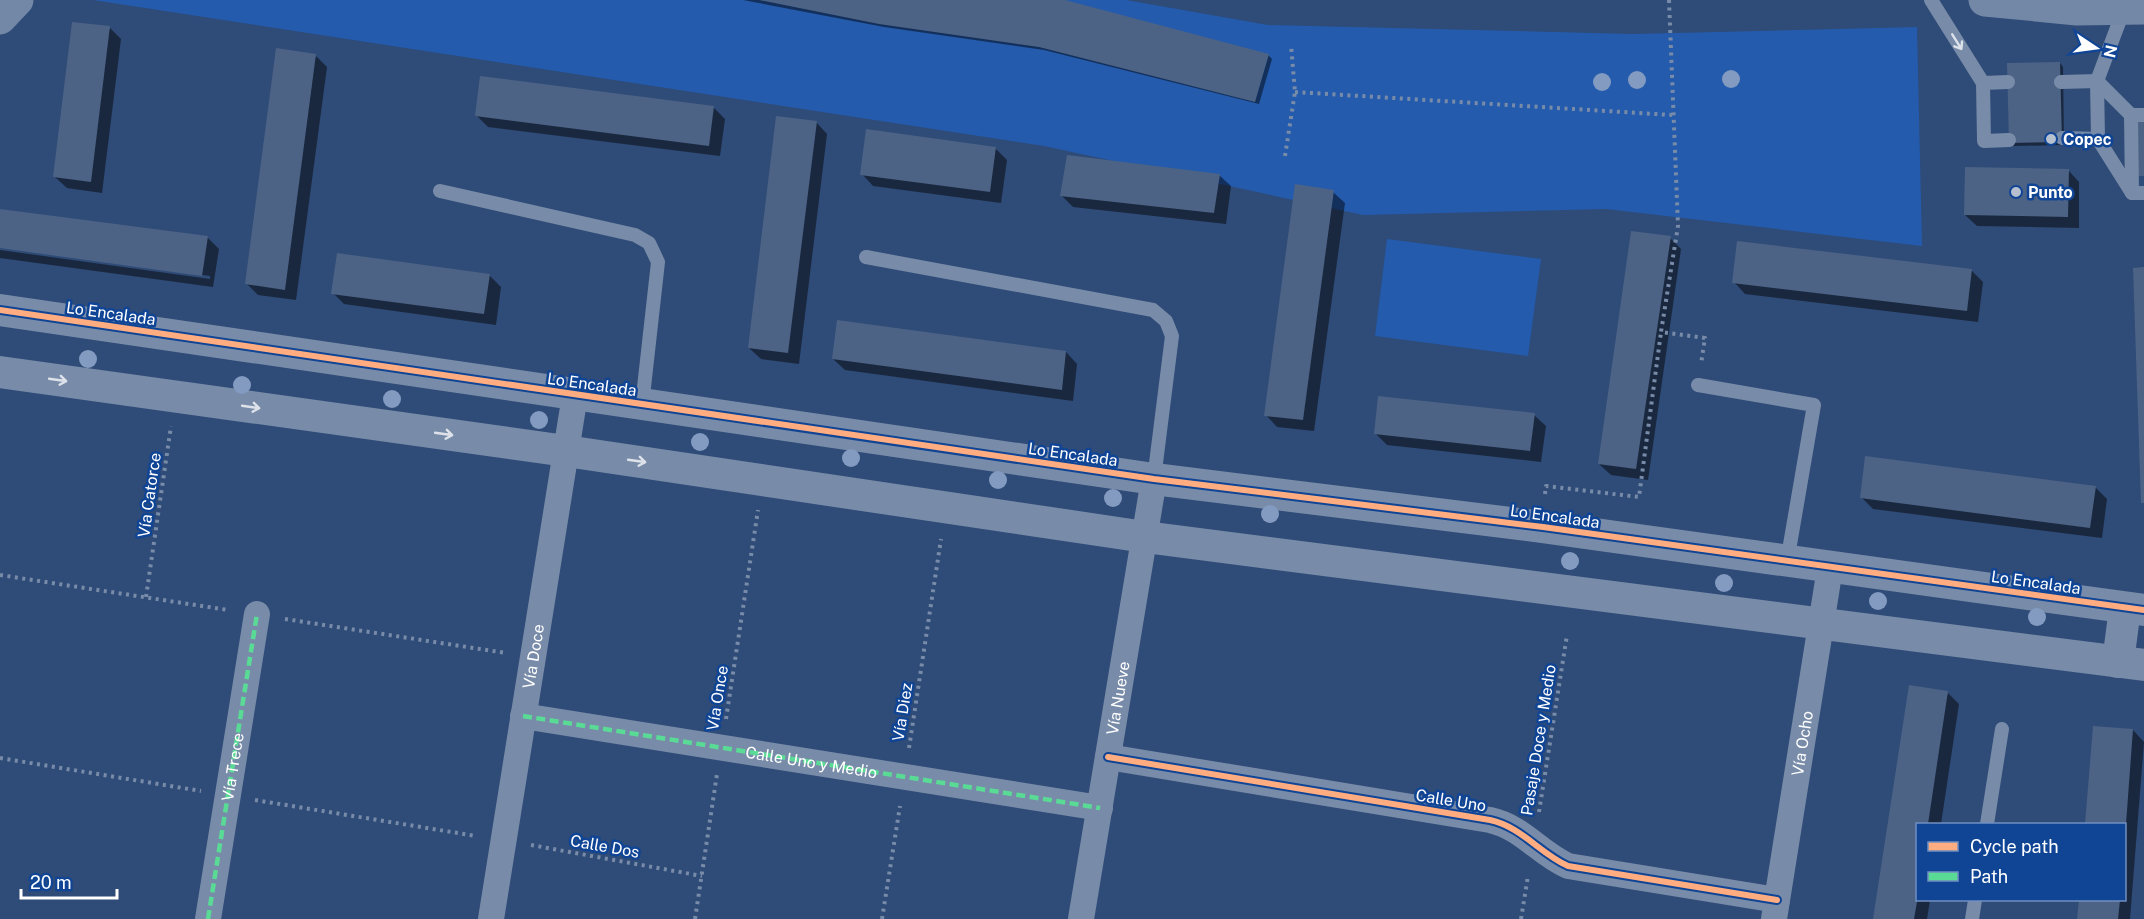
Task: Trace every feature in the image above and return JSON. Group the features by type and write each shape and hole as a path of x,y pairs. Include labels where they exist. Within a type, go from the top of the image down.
{"main road":[{"path":"0,18 17,0"},
{"path":"1986,0 2054,8 2134,8"}],"street":[{"name":"Lo Encalada","path":"0,310 1154,479 1543,527 2134,609"},
{"path":"0,372 566,451 1145,537 2131,664 2134,609"},
{"name":"Vía Doce","path":"491,919 575,395"},
{"name":"Vía Nueve","path":"1082,919 1154,479"},
{"name":"Vía Ocho","path":"1776,910 1830,568"},
{"name":"Vía Trece","path":"208,919 257,614"},
{"name":"Calle Uno y Medio","path":"523,716 1100,808"},
{"name":"Calle Uno","path":"1108,757 1490,820 1514,828 1556,860 1581,869 1776,910"}],"lane":[{"path":"1931,0 1983,84 1984,141 2009,140"},
{"path":"2134,8 2097,81 2098,139 2138,193"},
{"path":"2061,82 2097,81 2137,115 2138,193"},
{"path":"1983,84 2008,82"},
{"path":"2062,138 2098,139"},
{"path":"440,191 636,235 649,243 658,262 642,405"},
{"path":"866,257 1153,310 1166,321 1172,336 1154,479"},
{"path":"1698,385 1814,405 1787,562"},
{"path":"1987,823 2002,729"},
{"path":"1972,919 1975,901"}],"path":[{"path":"1543,527 1546,486 1639,497 1678,226 1669,0"},
{"path":"1285,156 1295,92 1291,45"},
{"path":"1295,92 1672,115"},
{"path":"1661,332 1705,338 1698,385"}],"shaded area":[{"path":"93,0 1126,0 1268,25 1633,34 1917,27 1922,246 1606,209 1363,215 1044,146"},
{"path":"1387,239 1541,259 1528,356 1375,336"}],"building":[{"path":"759,0 1065,0 1269,54 1255,102 1039,47 879,24"},
{"path":"72,22 110,26 91,182 53,177"},
{"path":"276,48 316,54 285,290 245,284"},
{"path":"2060,62 2062,142 2009,143 2007,63"},
{"path":"480,76 714,106 709,146 475,116"},
{"path":"776,116 817,121 788,353 748,348"},
{"path":"2132,121 2144,121 2144,176 2133,176"},
{"path":"866,129 996,147 990,192 860,175"},
{"path":"1067,155 1220,174 1214,213 1060,196"},
{"name":"Punto","path":"1965,167 2069,169 2068,217 1964,215"},
{"path":"1295,184 1334,190 1303,420 1264,416"},
{"path":"0,209 208,236 202,276 0,248"},
{"path":"1631,231 1671,236 1636,469 1598,464"},
{"path":"1737,241 1972,269 1967,311 1732,283"},
{"path":"337,253 490,274 484,314 331,294"},
{"path":"2144,267 2144,503 2141,503 2133,268"},
{"path":"837,320 1066,351 1062,390 832,359"},
{"path":"1378,396 1535,413 1530,451 1374,434"},
{"path":"1865,456 2096,486 2090,528 1860,498"},
{"path":"1909,685 1948,691 1928,823 1916,823 1917,901 1914,919 1873,919"},
{"path":"2093,726 2133,729 2126,824 2085,823"},
{"path":"2079,901 2120,901 2118,919 2077,919"}],"marked path":[{"path":"208,919 257,614"},
{"path":"523,716 1100,808"}],"cycle path":[{"path":"0,310 1154,479 1543,527 2144,610"},
{"path":"1108,757 1490,820 1512,828 1568,866 1777,900"}],"place":[{"name":"Copec","path":"2051,139"},
{"name":"Punto","path":"2016,192"}]}
